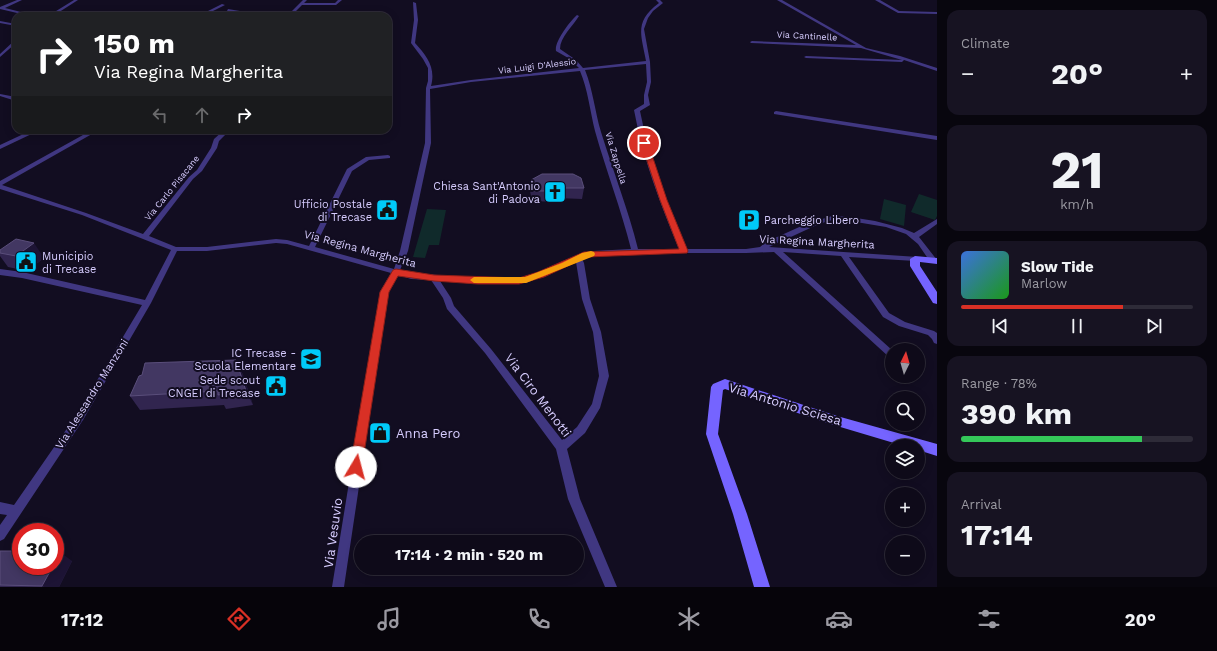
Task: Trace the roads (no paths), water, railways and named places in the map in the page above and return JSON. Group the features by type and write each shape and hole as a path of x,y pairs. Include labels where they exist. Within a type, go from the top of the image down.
{"street":[{"path":"18,12 1,8 20,0"},
{"path":"56,12 76,0"},
{"path":"293,12 304,2 336,4 340,0"},
{"path":"658,0 662,3 652,10 642,29 648,62 649,82 646,95 647,105 638,108 637,110 640,128 663,200 684,251"},
{"name":"Via Cantinelle","path":"779,0 862,48"},
{"path":"877,0 898,12 937,13"},
{"name":"Via Vesuvio","path":"338,587 384,292 396,272 404,251 428,143 428,88 431,80 431,72 427,59 413,43 416,20 414,3"},
{"path":"208,12 223,5"},
{"path":"228,10 240,12"},
{"path":"577,16 572,26 558,42 557,47 558,50 581,69"},
{"path":"0,22 12,24"},
{"name":"Via Cantinelle","path":"752,42 862,48 911,61 937,70"},
{"path":"0,56 12,45"},
{"name":"Via Cantinelle","path":"806,57 911,61"},
{"name":"Via Luigi D'Alessio","path":"428,88 648,62"},
{"name":"Via Zappella","path":"581,69 589,90 594,116 609,168 630,230 634,251"},
{"path":"0,95 12,98"},
{"path":"776,113 937,138"},
{"path":"0,147 28,134"},
{"path":"0,186 89,134"},
{"name":"Via Carlo Pisacane","path":"144,238 191,178 199,171 214,148 216,140 223,134"},
{"path":"311,249 349,170 368,158 388,157"},
{"name":"Via Regina Margherita","path":"0,186 84,214 175,249 207,249 276,241 396,272 434,278 478,281 519,281 541,274 577,258 593,253 634,251 766,250 936,261"},
{"path":"766,250 764,247 769,244 819,222 833,218 881,224 915,236 936,261"},
{"path":"915,236 937,221"},
{"name":"Via Alessandro Manzoni","path":"0,535 80,418 147,303 175,249"},
{"path":"777,251 885,349"},
{"path":"843,254 886,315 902,324 931,333 936,337 937,341"},
{"path":"561,447 581,430 585,424 596,405 604,376 597,332 586,299 580,263 577,258"},
{"path":"915,259 915,266 937,300"},
{"path":"0,272 22,275 147,303"},
{"name":"Via Ciro Menotti","path":"434,278 447,298 450,307 488,351 561,447 574,499 611,587"},
{"name":"Via Antonio Sciesa","path":"762,587 740,514 712,434 717,387 725,384 837,421 937,450"},
{"path":"0,508 16,511"}],"place":[{"name":"Chiesa Sant'Antonio di Padova","path":"555,192"},
{"name":"Ufficio Postale di Trecase","path":"387,210"},
{"name":"Parcheggio Libero","path":"749,220"},
{"name":"Municipio di Trecase","path":"26,262"},
{"name":"IC Trecase - Scuola Elementare","path":"311,359"},
{"name":"Sede scout CNGEI di Trecase","path":"276,386"},
{"name":"Anna Pero","path":"380,433"}]}
